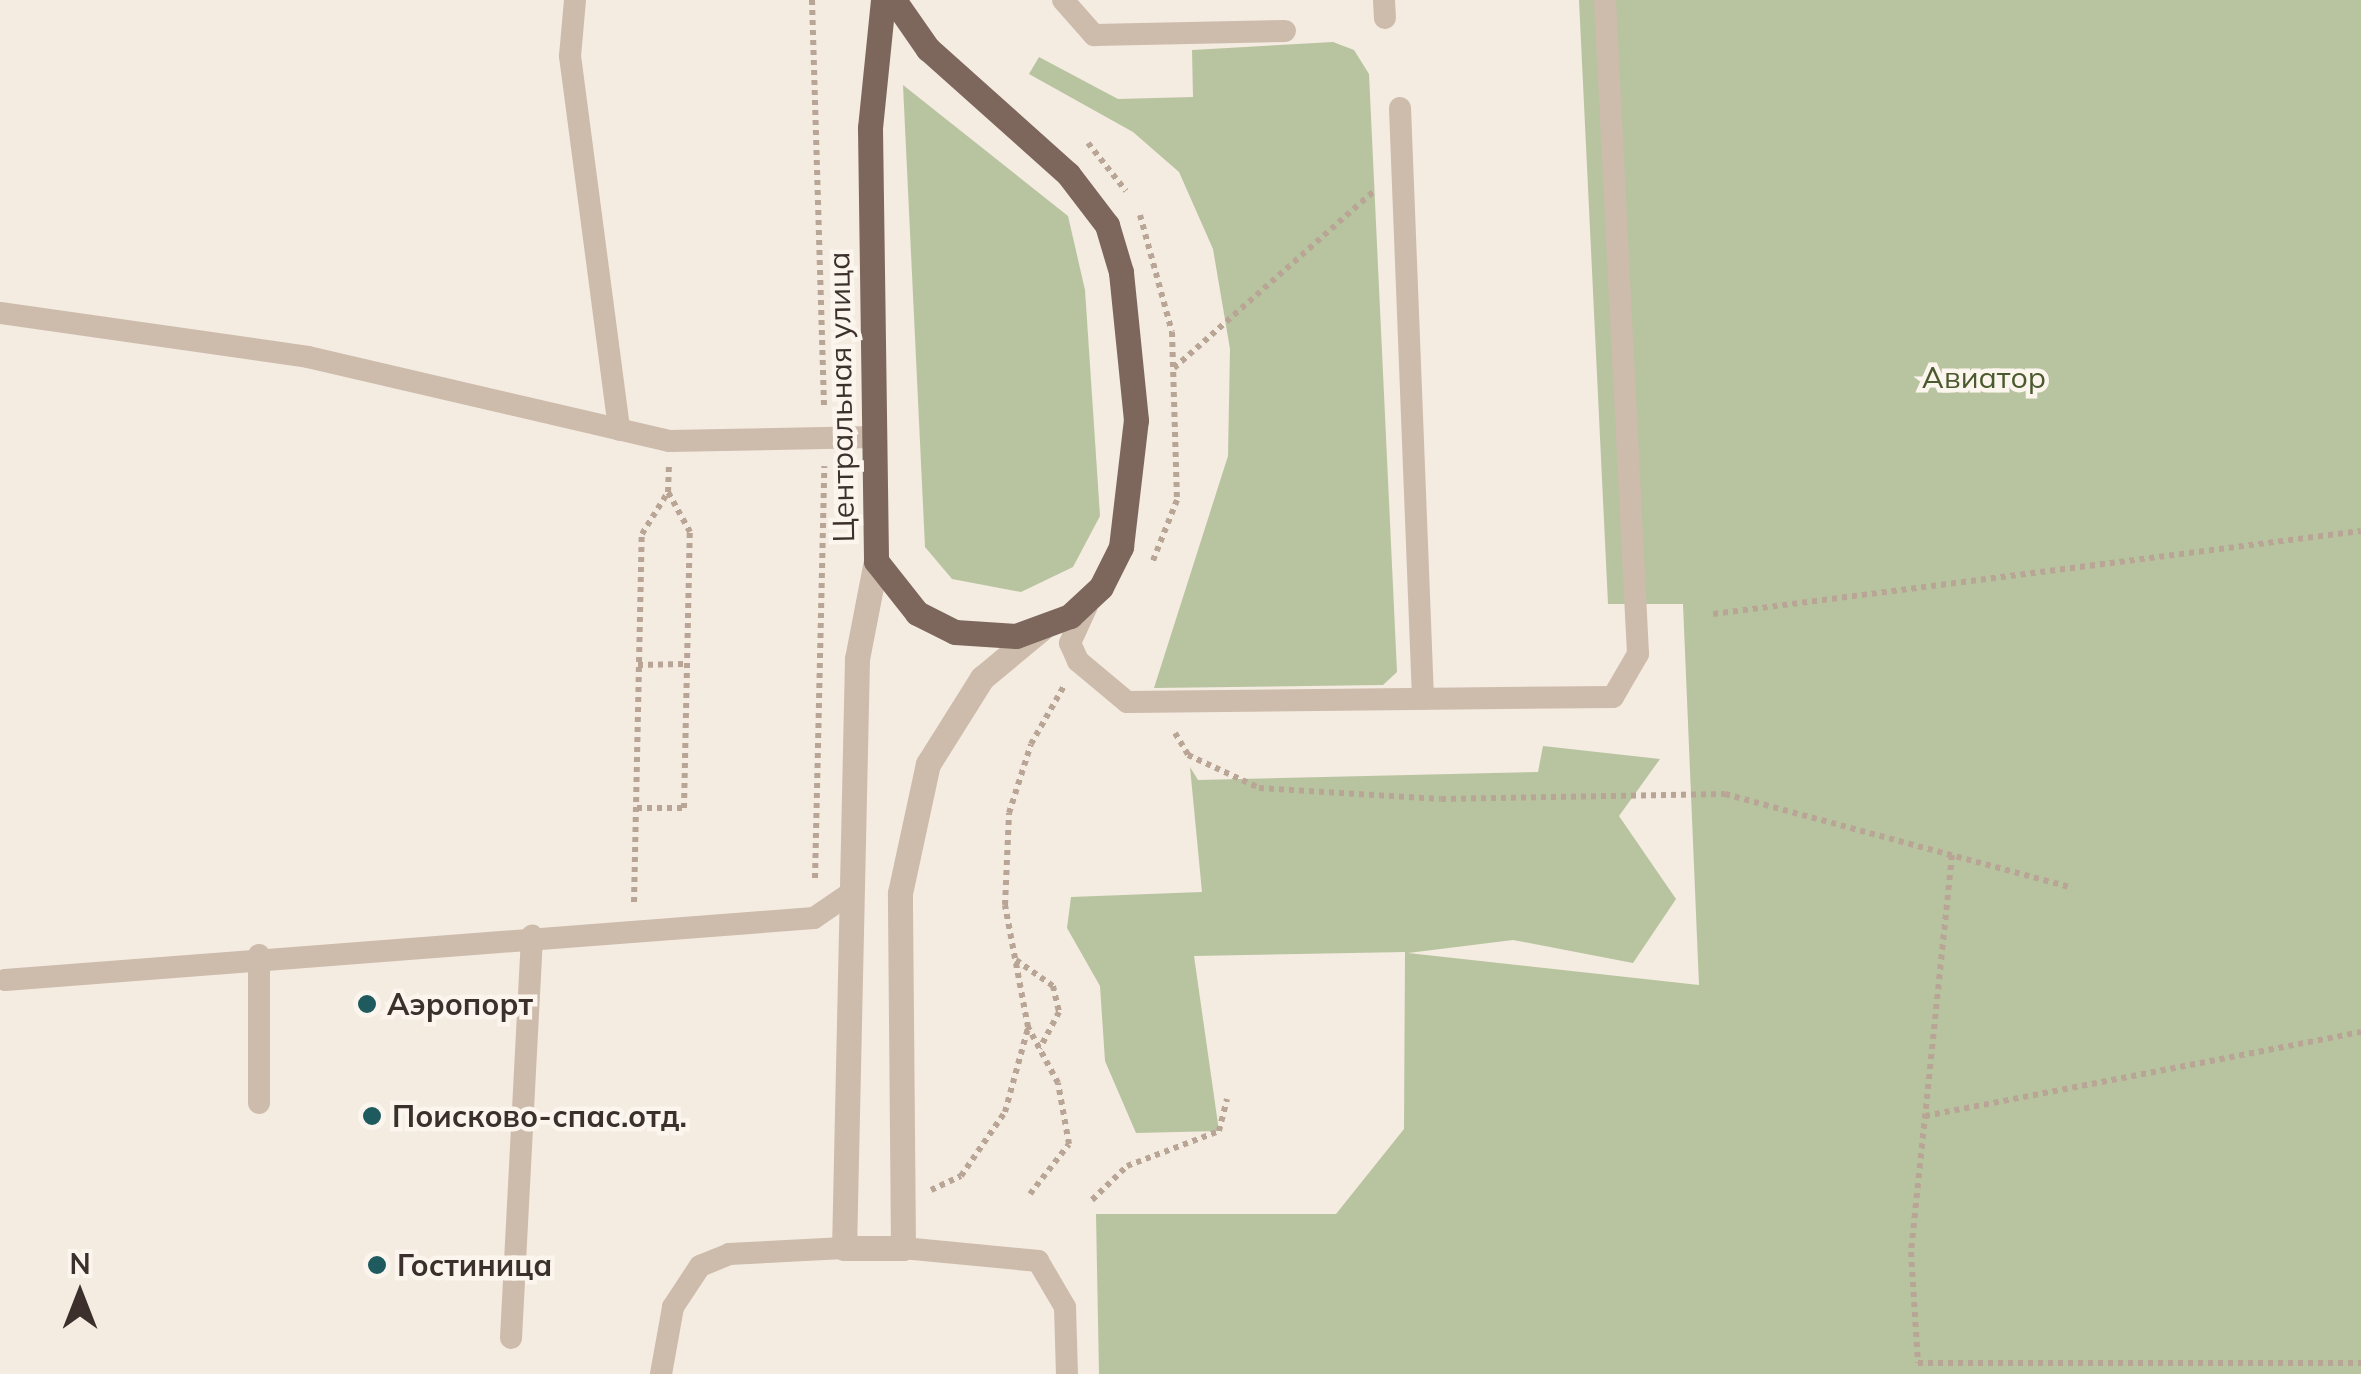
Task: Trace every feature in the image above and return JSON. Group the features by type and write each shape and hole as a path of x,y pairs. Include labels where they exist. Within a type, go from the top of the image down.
{"main road":[{"name":"Центральная улица","path":"882,0 870,128 876,561 917,614 955,632 1016,636 1046,626 1101,587"},
{"path":"894,0 928,49 1068,174 1107,226 1121,272 1136,420 1124,531 1101,587"}],"street":[{"path":"876,561 857,659 844,1248 902,1248 900,893 912,813 955,715 982,678 1046,626"}],"lane":[{"path":"575,0 570,56 619,430"},
{"path":"1063,0 1094,35 1284,31"},
{"path":"1101,587 1075,622 1078,661 1127,702 1613,697 1638,654 1605,0"},
{"path":"1400,108 1423,699"},
{"path":"0,312 308,357 669,441 874,436"},
{"path":"5,980 259,955 814,918 849,894"},
{"path":"511,1338 532,936"},
{"path":"259,955 259,1102"},
{"path":"661,1374 673,1307 700,1266 730,1254 844,1248"},
{"path":"902,1248 1038,1261 1065,1306 1067,1374"}],"path":[{"path":"1173,369 1402,167"},
{"path":"637,808 684,808 684,664 690,532 668,492 669,441"},
{"path":"633,928 642,534 668,492"},
{"path":"1714,614 2361,531"},
{"path":"1030,1194 1068,1144 1058,1083 1028,1027 1004,905 1009,814 1031,744 1078,661"},
{"path":"638,665 684,664"},
{"path":"1157,702 1188,755 1259,788 1442,799 1724,794 2070,887"},
{"path":"1952,855 1911,1252 1918,1363 2361,1363"},
{"path":"1015,959 1053,986 1059,1012 1040,1048"},
{"path":"902,1204 960,1176 1004,1112 1028,1027"},
{"path":"1925,1116 2361,1032"},
{"path":"1092,1200 1127,1166 1219,1131 1227,1098"}],"green space":[{"name":"Авиатор","path":"1579,0 2361,0 2361,1374 1099,1374 1096,1214 1336,1214 1404,1129 1405,952 1194,956 1219,1131 1136,1133 1105,1061 1100,986 1067,928 1071,897 1202,892 1190,767 1198,780 1538,772 1543,746 1660,759 1619,816 1676,899 1633,963 1513,940 1408,953 1699,985 1683,604 1608,604"},
{"path":"1333,42 1354,50 1369,74 1397,672 1383,685 1154,688 1228,456 1230,349 1213,249 1179,172 1133,132 1029,74 1039,57 1118,99 1193,97 1192,50"},
{"path":"903,85 1068,216 1085,290 1100,516 1073,567 1021,592 952,579 925,547"}],"place":[{"name":"Аэропорт","path":"367,1004"},
{"name":"Поисково-спас.отд.","path":"372,1116"},
{"name":"Гостиница","path":"377,1265"}]}
